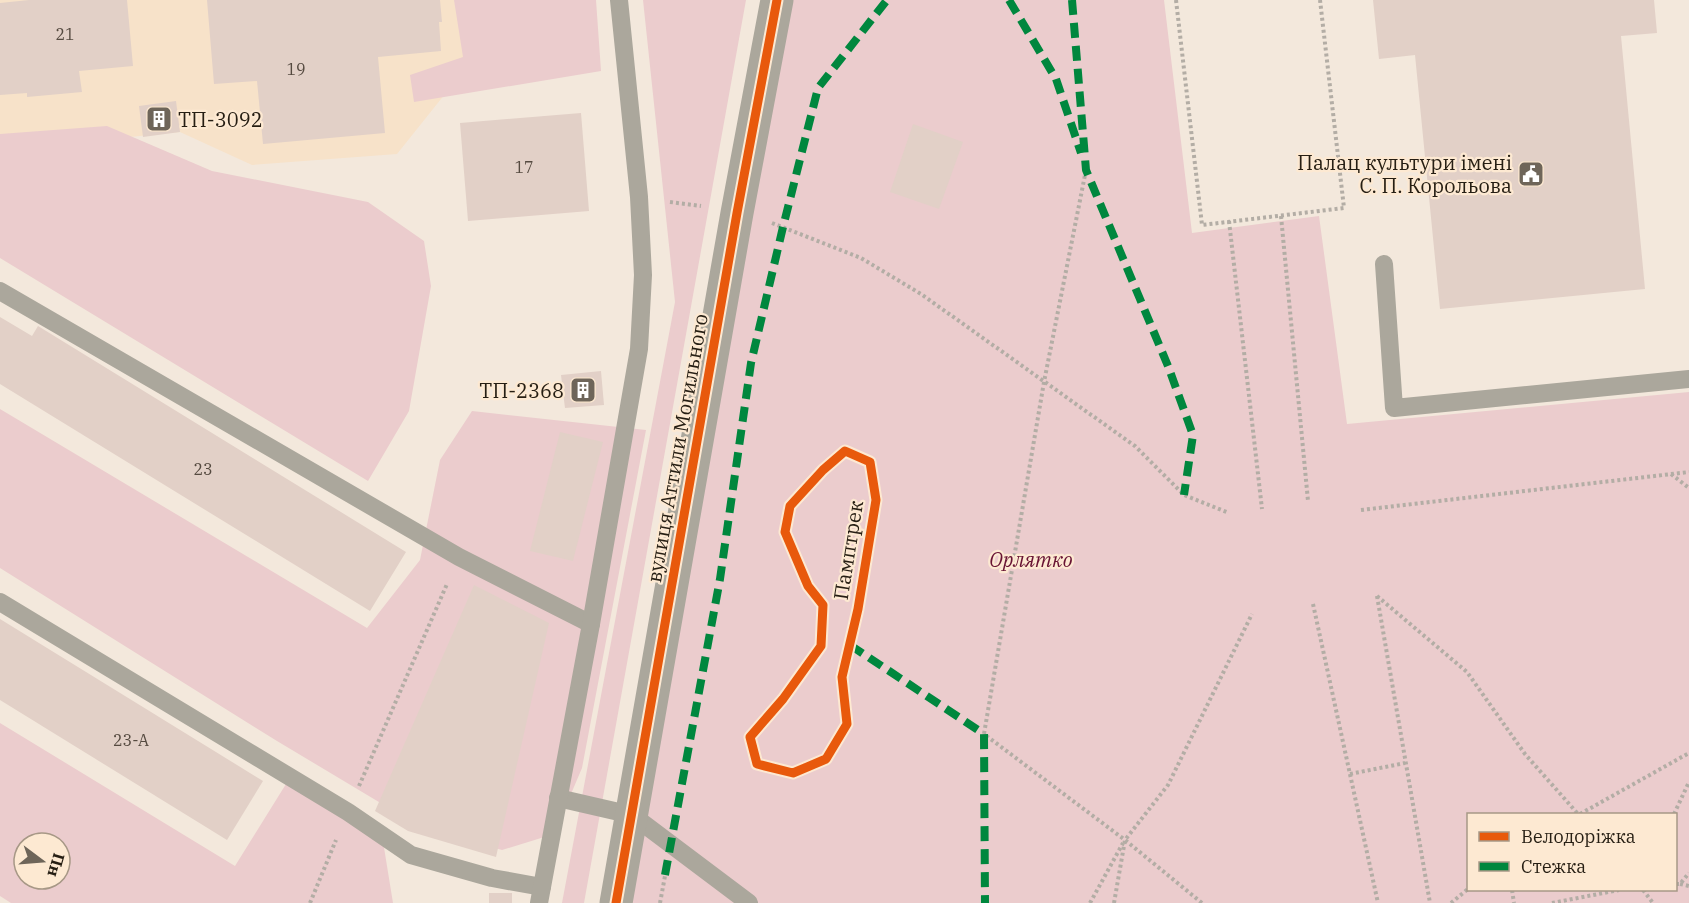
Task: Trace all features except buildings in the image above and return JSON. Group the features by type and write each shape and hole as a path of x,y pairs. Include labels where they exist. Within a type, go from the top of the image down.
{"street":[{"name":"вулиця Аттили Могильного","path":"616,903 737,213 777,0"}],"lane":[{"path":"0,602 348,812 411,855 492,878 540,895 591,624 639,349 643,275 639,197 619,0"},
{"path":"1384,264 1394,408 1689,379"},
{"path":"0,291 459,557 591,624"},
{"path":"558,798 632,814 749,903"}],"path":[{"path":"1176,0 1202,225 1344,208 1320,0"},
{"path":"1086,170 1044,382 984,734 1125,840 1202,903"},
{"path":"639,197 737,213 783,227 861,258 921,294 1135,446 1184,495 1229,513"},
{"path":"1281,216 1308,501"},
{"path":"1229,221 1262,509"},
{"path":"1361,510 1689,472"},
{"path":"1670,474 1689,488"},
{"path":"310,903 459,557"},
{"path":"1430,903 1377,596 1467,672 1525,754 1578,813"},
{"path":"1312,604 1378,903"},
{"path":"1090,903 1125,840 1168,785 1252,614"},
{"path":"1581,813 1689,753"},
{"path":"1350,774 1406,763"},
{"path":"1674,813 1689,782"},
{"path":"1114,903 1125,840"},
{"path":"1678,884 1689,873"},
{"path":"660,903 665,875"},
{"path":"1678,884 1689,886"},
{"path":"1451,903 1467,890"},
{"path":"1552,903 1614,891"},
{"path":"1644,891 1653,903"}],"shaded area":[{"path":"0,0 467,0 473,59 397,154 252,165 180,132 0,150"}],"green space":[{"path":"454,0 596,0 601,71 414,102 410,75 463,57"},
{"path":"643,0 746,0 584,903 562,903 675,302"},
{"name":"Орлятко","path":"784,0 1164,0 1192,233 1319,216 1347,424 1689,392 1689,903 621,903"},
{"path":"107,126 212,171 368,202 424,241 431,286 409,411 368,481 0,258 0,134"},
{"path":"0,409 367,628 420,560 440,460 472,411 646,430 582,768 554,834 502,850 419,826 277,741 0,568"},
{"path":"0,723 235,866 286,784 381,829 393,903 11,903 0,896"}],"marked path":[{"path":"665,875 720,579 751,363 818,88 887,0"},
{"path":"1009,0 1056,79 1081,153"},
{"path":"1072,0 1086,170 1168,366 1193,435 1184,495"},
{"path":"850,645 984,734 985,903"}],"cycle path":[{"path":"616,903 737,213 777,0"},
{"name":"Памптрек","path":"845,451 870,462 876,500 858,609 842,677 847,724 826,759 793,773 757,764 750,737 783,699 821,646 823,605 808,586 785,532 790,506 823,470 845,451"}],"place":[{"name":"ТП-3092","path":"159,119"},
{"name":"Палац культури імені С. П. Корольова","path":"1531,174"},
{"name":"ТП-2368","path":"583,390"}]}
